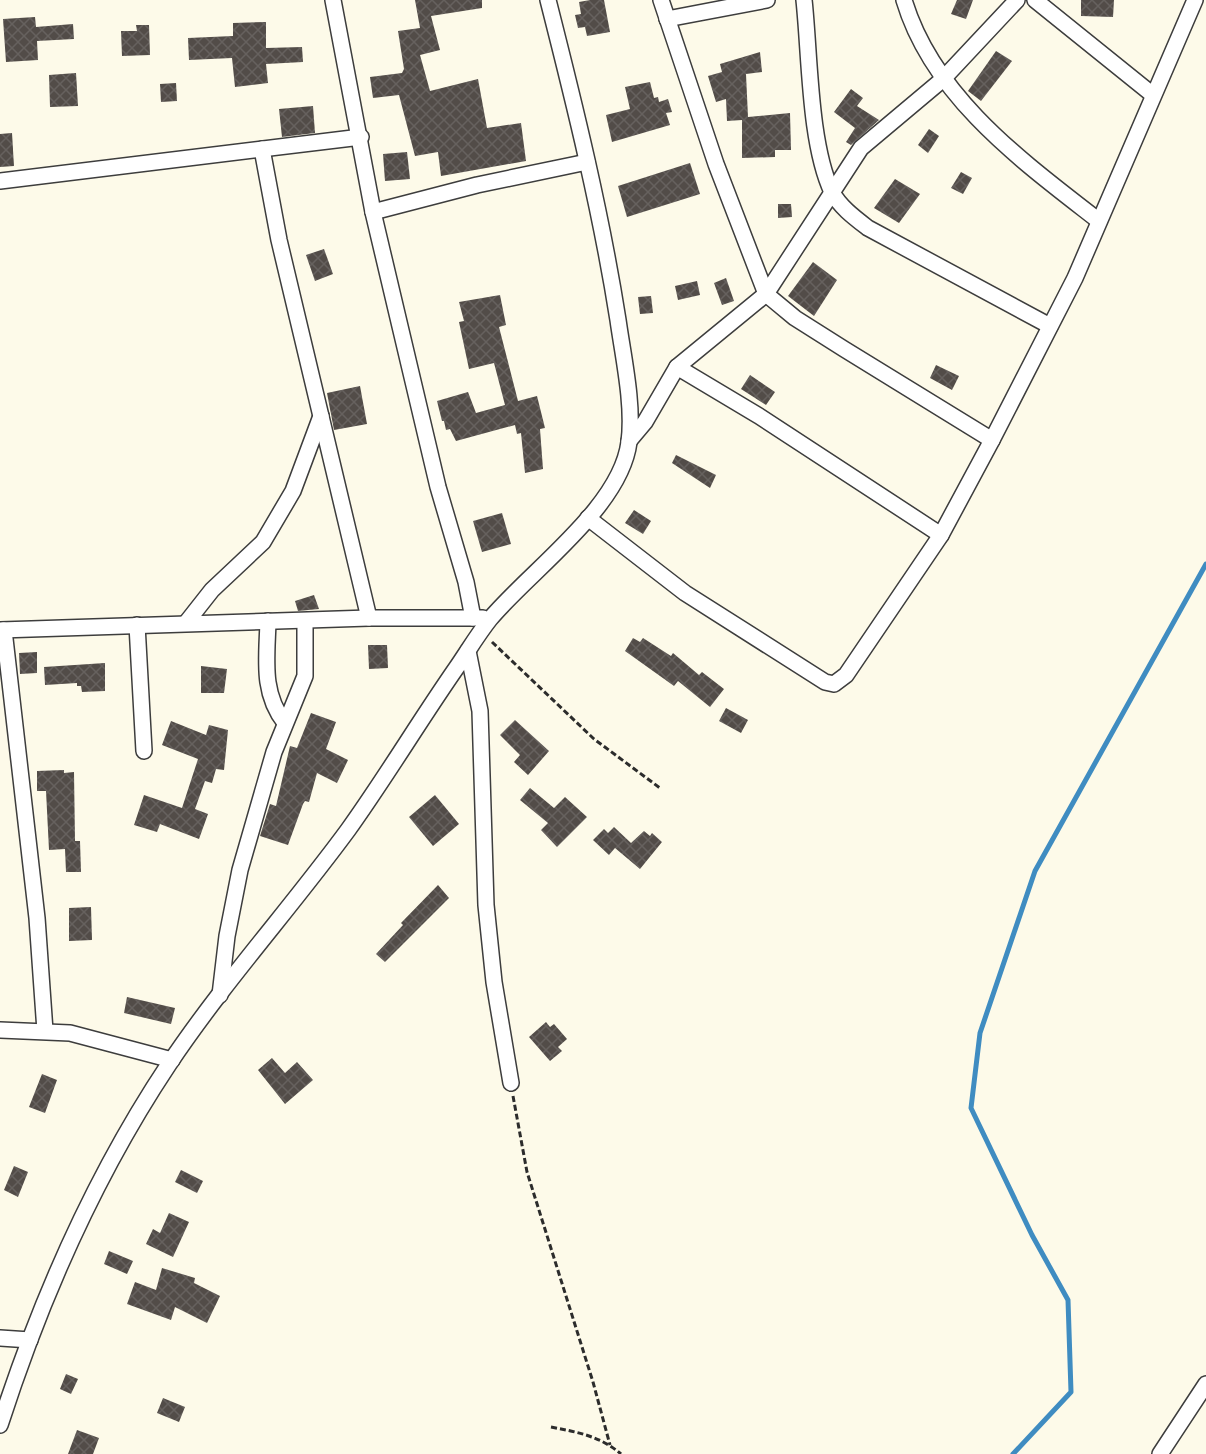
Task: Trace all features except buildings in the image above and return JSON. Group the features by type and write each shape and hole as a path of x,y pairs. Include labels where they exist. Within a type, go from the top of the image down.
{"street":[{"path":"333,0 373,212 435,476 466,582 473,618"},
{"path":"548,0 587,162 621,337 629,441"},
{"path":"661,0 716,164 766,294 795,318 992,440"},
{"path":"667,19 767,0"},
{"path":"804,0 817,135 833,192 846,211 868,228 1050,326"},
{"path":"904,0 923,50 942,80 1029,166 1099,221"},
{"path":"0,1425 51,1284 92,1196 114,1153 172,1060 308,884 380,786 411,734 490,619 588,518 614,485 629,441 645,422 677,367 766,294 861,148 942,80 1017,0"},
{"path":"1035,0 1153,95"},
{"path":"588,518 685,593 831,684 837,683 854,665 908,580 941,535 992,440 1050,326 1099,221 1195,0"},
{"path":"0,181 360,137"},
{"path":"262,149 279,240 369,618"},
{"path":"373,212 477,185 587,162"},
{"path":"677,367 759,416 941,535"},
{"path":"186,623 212,590 263,542 293,491 321,413"},
{"path":"45,1031 37,918 2,630 369,618 490,619"},
{"path":"268,621 266,675 269,696 275,711 285,723"},
{"path":"220,995 233,900 274,752 305,676 305,621"},
{"path":"137,625 144,751"},
{"path":"468,651 480,711 486,905 494,982 511,1083"},
{"path":"0,1030 70,1033 172,1060"},
{"path":"0,1338 30,1340"},
{"path":"1161,1454 1206,1383"}],"path":[{"path":"481,632 594,739 660,788"},
{"path":"511,1083 527,1172 593,1382 610,1444"},
{"path":"551,1427 593,1437 610,1444 621,1454"}],"waterway":[{"path":"1013,1454 1071,1392 1068,1300 1032,1235 971,1108 980,1033 1035,871 1206,564"}]}
